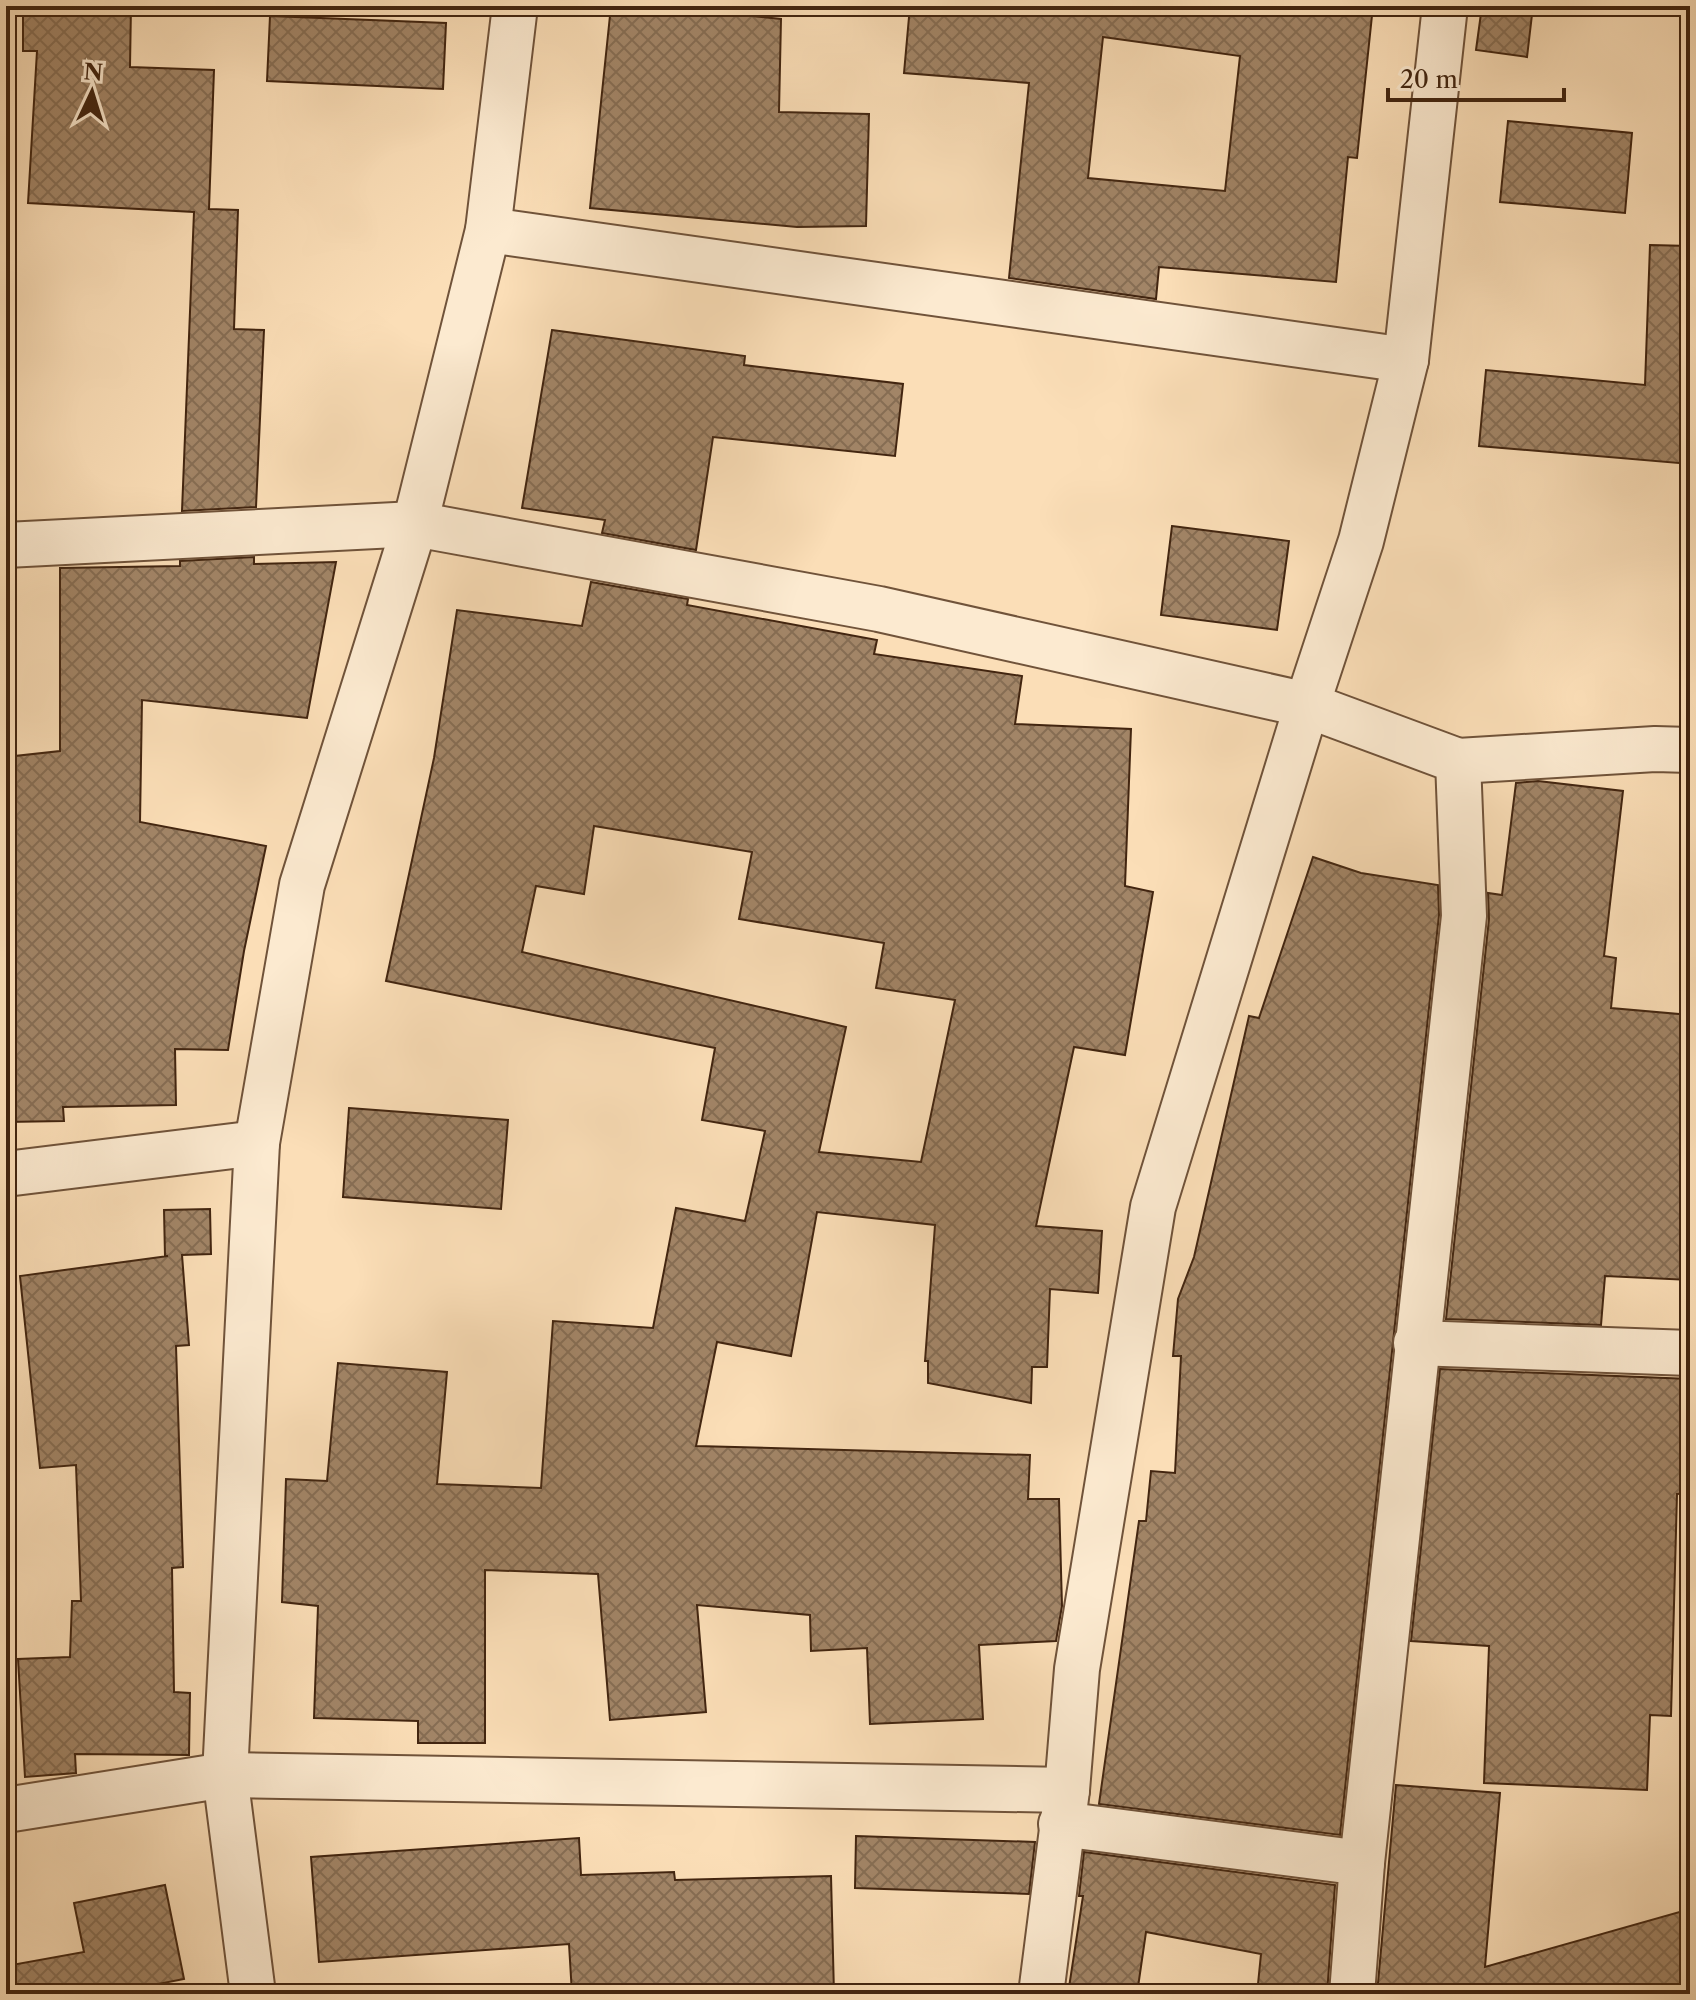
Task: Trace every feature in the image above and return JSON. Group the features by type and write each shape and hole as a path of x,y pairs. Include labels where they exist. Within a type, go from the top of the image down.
{"street":[{"path":"253,1994 225,1775 257,1143 302,885 415,524 488,230 515,6"},
{"path":"1041,1994 1077,1669 1153,1207 1307,705 1361,541 1406,360 1445,6"},
{"path":"488,230 1406,360"},
{"path":"6,545 415,524 879,609 1307,705 1458,761 1655,749 1690,750"},
{"path":"1352,1994 1362,1863 1416,1343 1464,916 1458,761"},
{"path":"6,1174 257,1143"},
{"path":"1416,1343 1690,1353"},
{"path":"6,1810 225,1775 1064,1807 1362,1863"}],"building":[{"path":"23,6 131,6 130,67 214,70 209,209 238,210 234,329 264,330 256,507 182,511 194,212 28,203 37,51 23,51"},
{"path":"611,6 654,6 781,19 779,112 869,114 866,226 797,227 590,208"},
{"path":"910,6 1373,6 1357,158 1348,157 1336,282 1159,267 1156,299 1009,278 1029,83 904,73","holes":["1103,37 1240,56 1225,191 1088,178"]},
{"path":"1482,6 1533,6 1527,57 1476,50"},
{"path":"270,16 446,23 443,89 267,81"},
{"path":"1508,121 1632,133 1625,213 1500,202"},
{"path":"1650,245 1690,246 1690,464 1479,446 1486,370 1645,385"},
{"path":"552,330 745,356 744,365 903,384 895,456 713,437 696,550 602,533 605,520 522,508"},
{"path":"1172,526 1289,541 1277,630 1161,615"},
{"path":"254,557 254,564 336,562 307,718 142,700 140,822 266,846 228,1050 175,1049 176,1105 63,1107 64,1121 6,1122 6,757 60,751 60,568 180,566 180,561"},
{"path":"591,582 688,599 687,605 877,640 874,654 1022,676 1015,724 1131,729 1125,886 1153,892 1125,1055 1074,1047 1036,1226 1102,1231 1098,1293 1050,1289 1047,1367 1032,1367 1031,1403 928,1383 928,1361 925,1361 935,1225 817,1212 791,1356 717,1342 696,1446 1030,1455 1028,1499 1059,1499 1062,1606 1056,1641 979,1645 983,1719 870,1724 867,1648 811,1651 810,1615 697,1605 706,1712 610,1720 598,1574 485,1570 485,1743 418,1743 418,1721 314,1718 318,1606 282,1602 286,1479 327,1481 338,1363 447,1372 437,1484 541,1488 553,1321 653,1328 676,1208 745,1221 765,1131 702,1120 715,1048 386,981 434,758 457,610 582,626","holes":["594,826 752,852 739,919 884,943 876,988 955,1000 921,1162 819,1152 846,1027 522,952 536,886 584,894"]},
{"path":"1538,781 1623,791 1604,956 1616,958 1611,1008 1690,1015 1690,1280 1605,1276 1601,1325 1446,1319 1489,919 1488,893 1502,895 1516,783"},
{"path":"1313,857 1361,873 1438,885 1439,915 1340,1835 1099,1804 1139,1521 1146,1521 1151,1471 1175,1473 1181,1356 1173,1356 1178,1299 1194,1257 1249,1016 1259,1018"},
{"path":"349,1108 508,1120 501,1209 343,1197"},
{"path":"210,1209 211,1254 182,1255 189,1345 176,1346 183,1567 172,1568 174,1692 190,1693 189,1755 75,1754 76,1773 25,1777 18,1659 70,1657 72,1601 81,1601 76,1465 40,1468 20,1276 168,1256 165,1256 164,1210"},
{"path":"1440,1369 1690,1379 1690,1493 1677,1494 1671,1716 1650,1715 1647,1790 1484,1783 1489,1646 1411,1641"},
{"path":"1396,1785 1500,1793 1485,1967 1690,1909 1690,1983 1669,1994 1377,1994"},
{"path":"856,1836 1035,1842 1029,1894 855,1888"},
{"path":"579,1838 581,1875 674,1872 675,1880 831,1876 834,1994 572,1994 569,1944 319,1962 311,1857"},
{"path":"1084,1852 1335,1885 1327,1994 1257,1994 1261,1954 1146,1932 1137,1994 1068,1994 1083,1896 1079,1896"},
{"path":"165,1885 184,1979 107,1994 6,1994 6,1966 84,1952 74,1903"}]}
